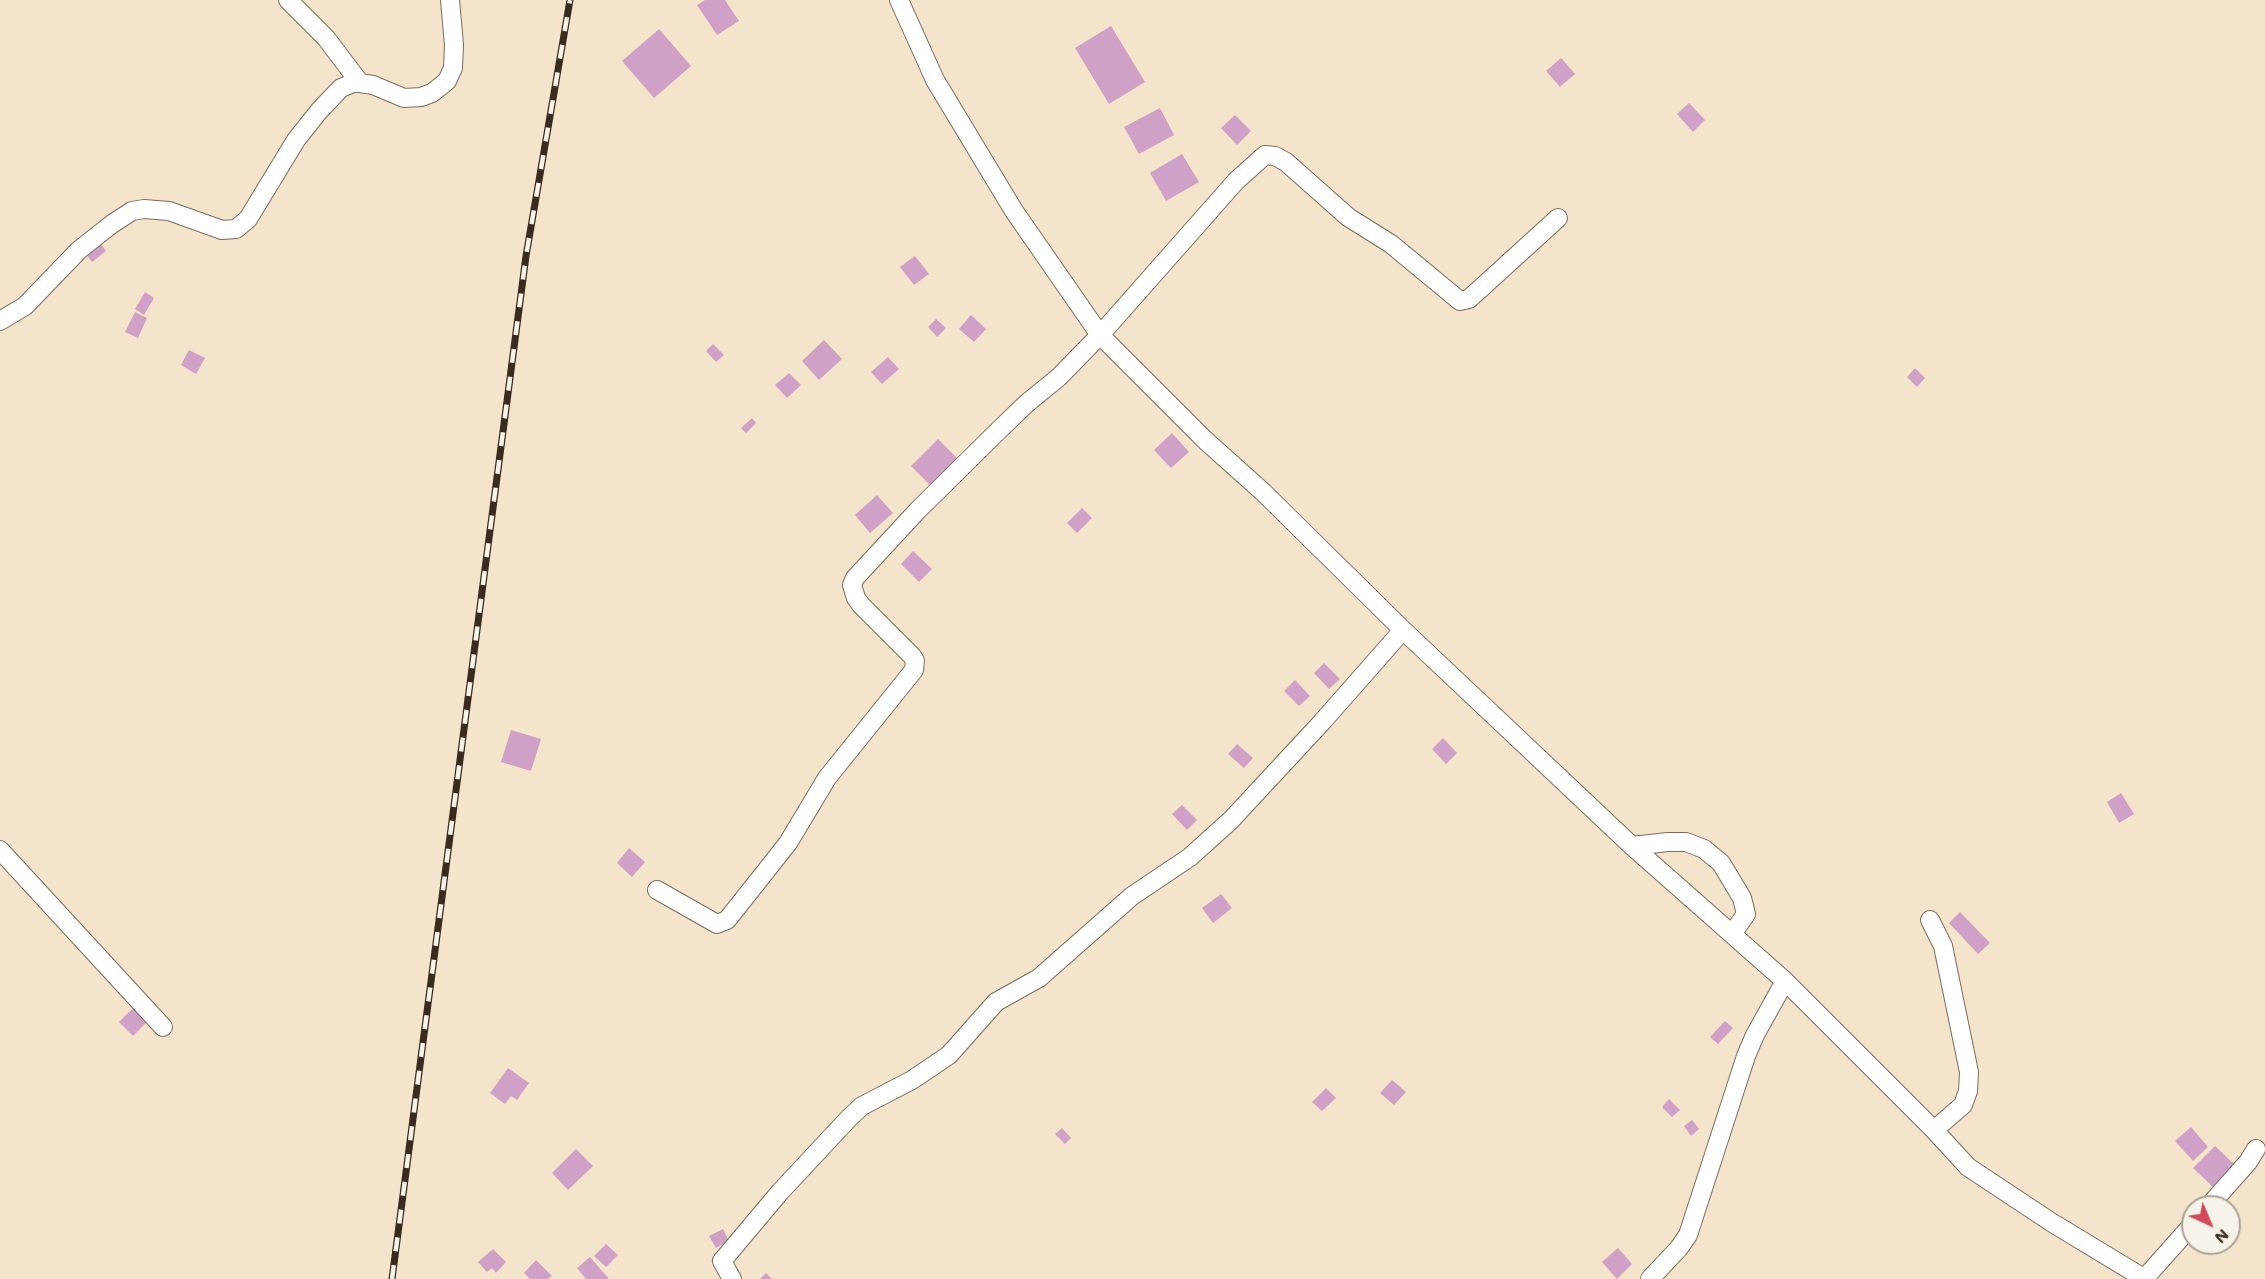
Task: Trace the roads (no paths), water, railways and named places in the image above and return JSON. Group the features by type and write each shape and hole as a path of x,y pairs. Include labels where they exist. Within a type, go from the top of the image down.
{"street":[{"path":"288,0 326,38 360,83"},
{"path":"0,321 25,306 79,250 132,211 144,209 169,211 222,230 236,229 248,219 296,140 341,88 360,83 404,98 432,93 451,74 455,59 450,0"},
{"path":"899,0 935,80 1014,211 1100,335 1205,440 1263,492 1403,630 1632,846 1785,981 1968,1167 2050,1222 2144,1279 2181,1237"},
{"path":"657,890 717,924 727,920 788,843 827,778 914,670 915,661 912,656 856,598 852,585 855,578 918,510 986,442 1059,377 1100,335 1236,181 1265,155 1275,156 1286,162 1348,217 1391,244 1460,301 1469,299 1558,218"},
{"path":"732,1279 722,1261 780,1192 850,1117 862,1106 912,1080 950,1054 996,1002 1039,978 1132,896 1190,857 1231,820 1403,630"},
{"path":"1632,846 1686,842 1704,849 1720,863 1742,898 1746,914 1732,934"},
{"path":"0,850 163,1027"},
{"path":"1930,920 1942,946 1969,1072 1968,1091 1963,1105 1934,1130"},
{"path":"1650,1279 1688,1235 1746,1056 1785,981"},
{"path":"2219,1195 2248,1162 2256,1149"}],"railway":[{"path":"392,1279 526,256 570,0"}]}
